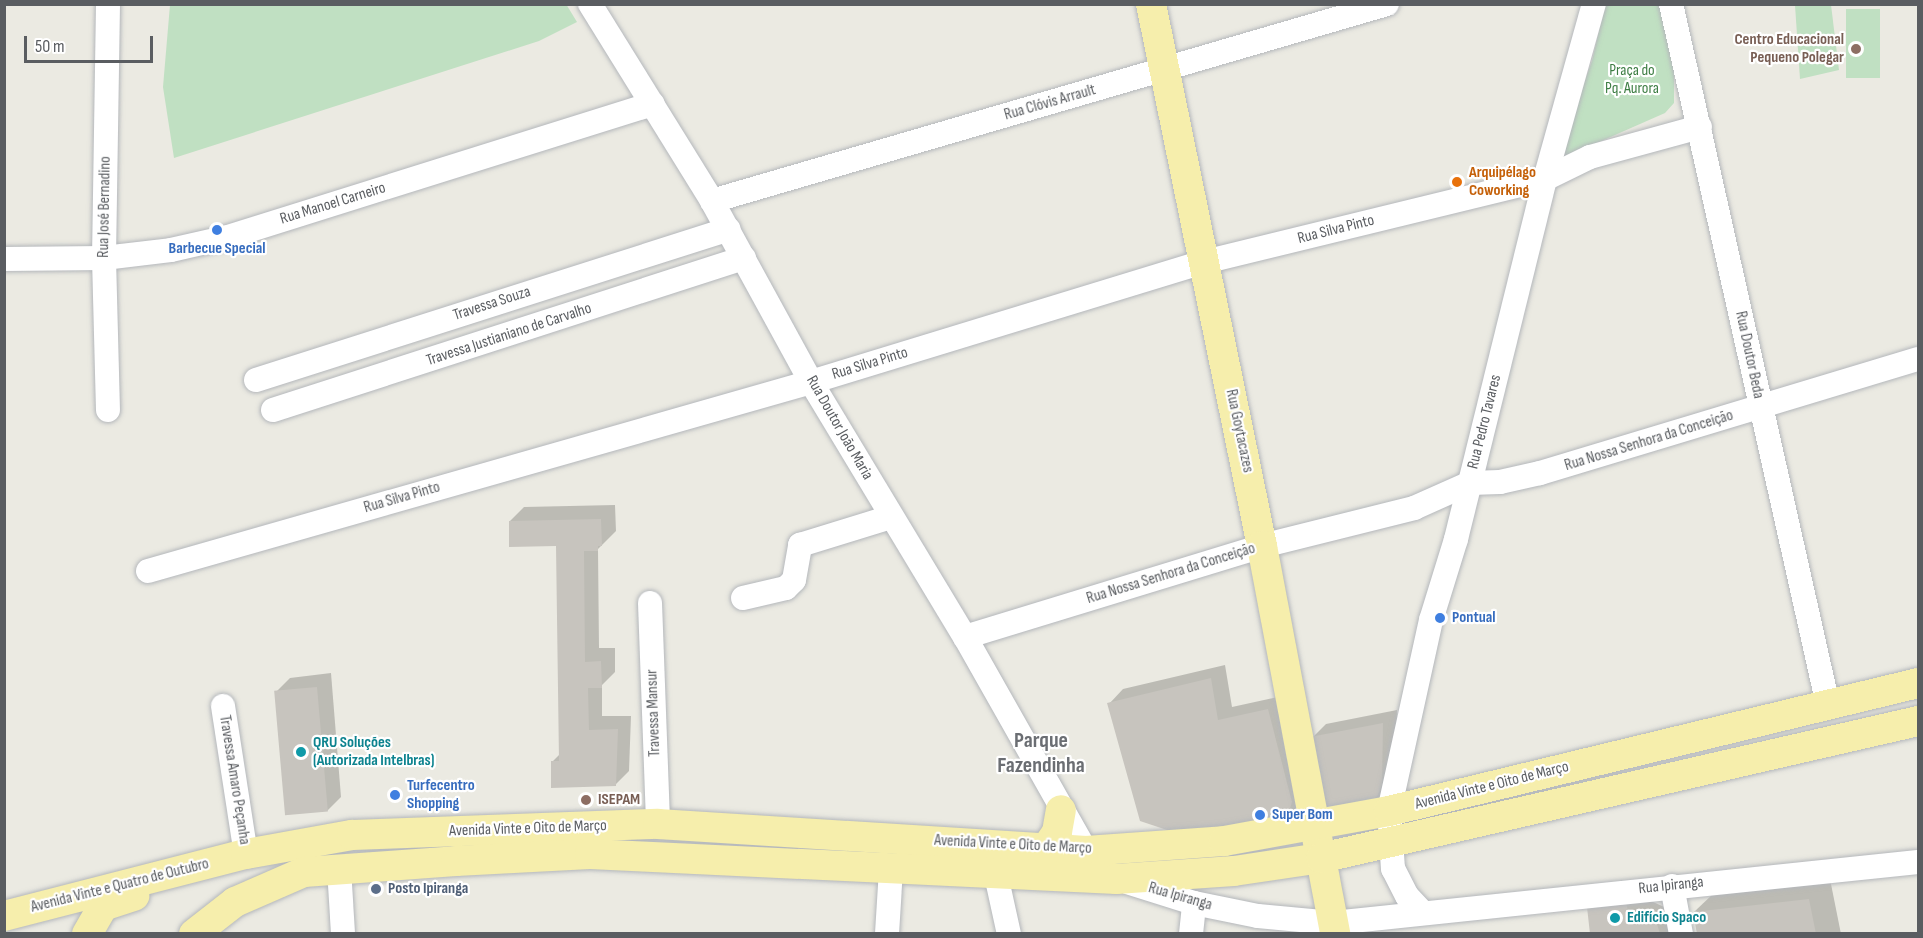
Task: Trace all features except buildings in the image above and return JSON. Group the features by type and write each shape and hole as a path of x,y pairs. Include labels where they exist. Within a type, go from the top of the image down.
{"main road":[{"name":"Rua Goytacazes","path":"1151,4 1262,546 1317,827 1334,928"},
{"name":"Avenida Vinte e Oito de Março","path":"241,855 352,835 658,824 1086,851 1224,841 1317,827 1389,811 1918,683"},
{"name":"Avenida Vinte e Oito de Março","path":"194,933 235,902 269,885 304,872 339,868 590,854 1116,879 1234,871 1321,858 1918,721"},
{"path":"1047,847 1057,832 1061,810"},
{"path":"1086,851 1101,871 1116,879"},
{"path":"87,933 104,906 216,874 241,855"},
{"name":"Avenida Vinte e Quatro de Outubro","path":"4,916 241,855"}],"street":[{"name":"Rua José Bernadino","path":"108,4 104,258 108,410"},
{"name":"Rua Doutor João Maria","path":"590,4 712,201 811,382 964,637 1086,851"},
{"name":"Rua Clóvis Arrault","path":"712,201 1387,4"},
{"name":"Rua Pedro Tavares","path":"1391,842 1389,811 1431,620 1456,539 1545,179 1593,4"},
{"name":"Rua Doutor Beda","path":"1671,4 1828,705"},
{"name":"Rua Manoel Carneiro","path":"4,259 104,258 171,250 228,237 653,104"},
{"name":"Rua Silva Pinto","path":"148,570 811,382 1204,262 1545,179 1590,157 1700,127"},
{"path":"1556,141 1575,154 1590,157"},
{"name":"Travessa Souza","path":"256,380 728,229"},
{"name":"Travessa Justianiano de Carvalho","path":"273,410 744,258"},
{"name":"Rua Nossa Senhora da Conceição","path":"964,637 1262,546 1414,508 1470,483 1500,482 1540,473 1918,359"},
{"path":"1414,508 1434,511 1446,520 1456,539"},
{"path":"743,598 786,588 794,580 800,545 891,517"},
{"name":"Travessa Mansur","path":"650,603 658,824"},
{"name":"Travessa Amaro Peçanha","path":"223,706 241,855"},
{"path":"1391,842 1398,882 1424,913"},
{"name":"Rua Ipiranga","path":"1116,879 1194,903 1334,928 1424,913 1918,862"},
{"path":"339,868 342,933"},
{"path":"887,933 891,868"},
{"path":"996,875 1008,933"},
{"path":"1672,886 1681,933"},
{"path":"1191,933 1194,903"}],"green space":[{"path":"566,4 577,22 539,41 174,158 163,87 170,5"},
{"name":"Praça do Pq. Aurora","path":"1605,5 1660,5 1674,63 1674,103 1665,113 1556,161 1592,61"},
{"path":"1795,5 1831,5 1839,70 1800,79"},
{"path":"1846,9 1880,9 1880,78 1846,78"}],"place":[{"name":"Centro Educacional Pequeno Polegar","path":"1856,49"},
{"name":"Arquipélago Coworking","path":"1457,182"},
{"name":"Barbecue Special","path":"217,230"},
{"name":"Pontual","path":"1440,618"},
{"name":"QRU Soluções (Autorizada Intelbras)","path":"301,752"},
{"name":"Turfecentro Shopping","path":"395,795"},
{"name":"ISEPAM","path":"586,800"},
{"name":"Super Bom","path":"1260,815"},
{"name":"Posto Ipiranga","path":"376,889"},
{"name":"Edifício Spaco","path":"1615,918"}],"district":[{"name":"Parque Fazendinha","path":"1041,752"}]}
